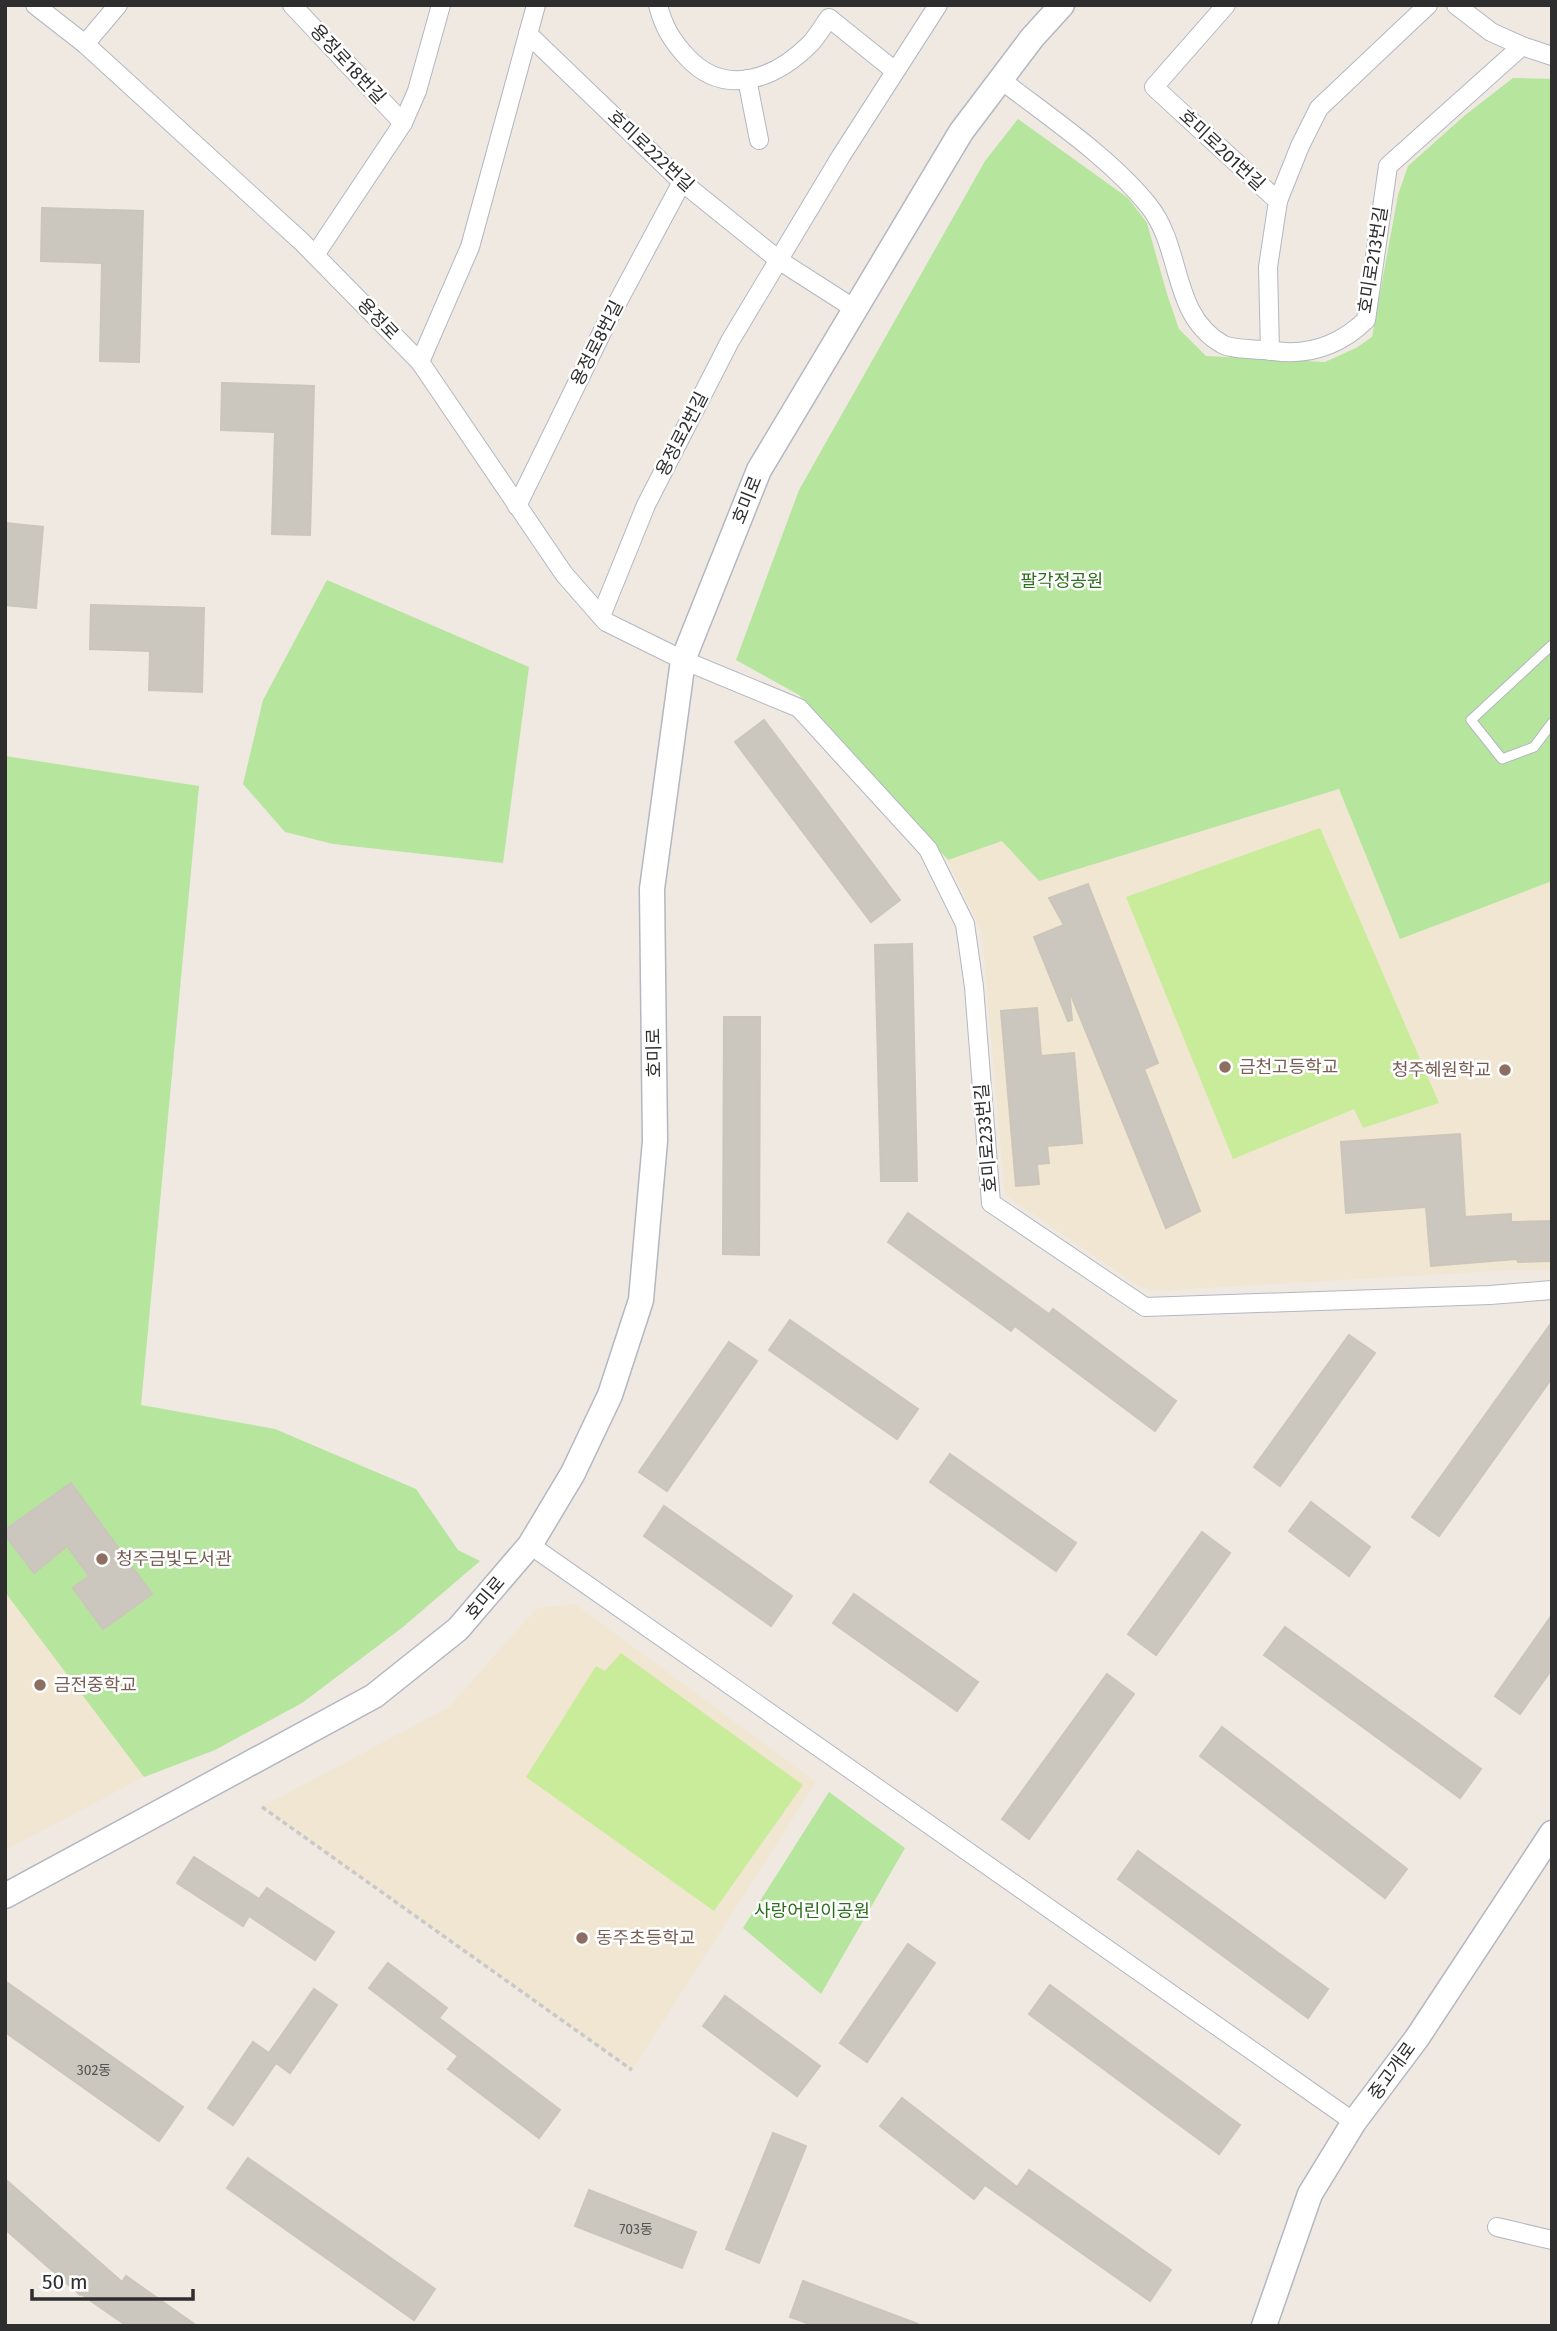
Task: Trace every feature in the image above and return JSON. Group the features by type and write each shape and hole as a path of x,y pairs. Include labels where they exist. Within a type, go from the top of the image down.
{"street":[{"name":"용정로","path":"35,5 85,44 315,255 421,362 564,575 606,622 683,660"},
{"path":"85,44 118,5"},
{"name":"용정로18번길","path":"292,5 403,123"},
{"name":"용정로18번길","path":"315,255 403,123 417,92 441,5"},
{"path":"421,362 470,247 536,5"},
{"path":"658,5 662,24 679,49 697,68 729,82 780,68 811,43 831,11 895,71"},
{"path":"780,261 841,156 938,5"},
{"name":"호미로","path":"5,1896 374,1696 458,1629 530,1545 573,1473 610,1395 641,1300 654,1141 652,889 683,660 759,470 961,132 1032,38 1062,5"},
{"name":"호미로201번길","path":"1226,5 1154,88 1278,201 1319,108 1428,5"},
{"path":"1456,5 1491,32 1552,56"},
{"name":"호미로222번길","path":"528,34 682,182 780,261 855,309"},
{"name":"호미로213번길","path":"1000,79 1122,176 1151,208 1170,242 1186,304 1202,327 1223,345 1284,352 1315,349 1349,337 1366,320 1388,166 1522,46"},
{"path":"747,79 759,140"},
{"name":"용정로8번길","path":"517,506 607,321 682,182"},
{"path":"1270,351 1269,267 1278,201"},
{"name":"용정로2번길","path":"601,616 646,505 688,421 730,341 780,261"},
{"name":"호미로233번길","path":"683,660 799,708 928,849 965,924 974,987 991,1203 1145,1307 1490,1295 1552,1290"},
{"path":"530,1545 1354,2122"},
{"name":"중고개로","path":"1264,2326 1310,2194 1354,2122 1417,2038 1549,1844"},
{"path":"1497,2227 1552,2240"}],"lane":[{"path":"1552,645 1471,720 1502,760 1534,747 1552,723"}],"path":[{"path":"262,1807 632,2070"}],"shaded area":[{"name":"금천고등학교","path":"1340,789 1400,938 1552,881 1552,1270 1511,1270 1154,1291 1138,1286 1005,1195 982,933 948,860 1002,841 1039,881"},
{"name":"금전중학교","path":"5,1592 144,1777 5,1850"},
{"name":"동주초등학교","path":"575,1604 816,1782 632,2070 262,1807 449,1707 536,1609"}],"green space":[{"name":"팔각정공원","path":"1513,78 1552,79 1552,881 1400,939 1339,789 1039,881 1002,841 948,860 799,695 736,660 799,490 985,161 1018,119 1128,198 1147,223 1179,329 1206,356 1325,362 1356,348 1372,337 1398,195 1408,166 1464,116"},
{"path":"327,580 529,667 503,863 333,844 285,832 243,784 263,700"},
{"path":"5,756 199,786 141,1405 275,1429 416,1489 458,1550 480,1561 403,1627 302,1703 215,1750 144,1777 5,1592"},
{"path":"1320,828 1439,1103 1363,1128 1354,1109 1233,1159 1126,897"},
{"path":"621,1653 803,1785 714,1911 526,1777 596,1666 605,1671"},
{"name":"사랑어린이공원","path":"829,1792 905,1848 821,1994 743,1928"}],"building":[{"path":"42,208 143,211 139,362 100,361 102,263 41,261"},
{"path":"222,383 314,386 310,535 272,534 275,432 221,430"},
{"path":"5,523 43,527 36,608 5,605"},
{"path":"91,605 204,608 202,692 149,690 150,651 90,649"},
{"path":"764,720 900,900 871,922 735,742"},
{"path":"1088,884 1158,1063 1144,1069 1200,1211 1166,1228 1069,990 1072,1020 1068,1021 1034,937 1064,925 1049,898"},
{"path":"912,944 917,1181 881,1181 875,945"},
{"path":"1037,1008 1041,1056 1074,1053 1082,1143 1047,1146 1049,1163 1037,1164 1039,1184 1016,1186 1001,1011"},
{"path":"724,1017 760,1017 759,1255 723,1254"},
{"path":"1460,1134 1465,1217 1511,1214 1511,1222 1552,1221 1552,1261 1518,1262 1517,1259 1431,1266 1426,1207 1346,1213 1341,1142"},
{"path":"908,1213 1049,1314 1053,1309 1176,1401 1155,1431 1015,1326 1011,1331 888,1242"},
{"path":"790,1320 918,1409 897,1439 769,1350"},
{"path":"1552,1322 1552,1378 1439,1536 1412,1517"},
{"path":"1349,1335 1375,1353 1280,1486 1254,1467"},
{"path":"729,1342 757,1361 667,1491 639,1472"},
{"path":"950,1454 1076,1543 1056,1571 930,1482"},
{"name":"청주금빛도서관","path":"71,1483 152,1594 103,1629 73,1588 89,1576 67,1546 34,1573 5,1535 5,1530"},
{"path":"1311,1502 1370,1547 1349,1576 1289,1531"},
{"path":"664,1506 792,1596 771,1626 644,1536"},
{"path":"1202,1532 1230,1553 1156,1655 1128,1634"},
{"path":"854,1594 978,1682 957,1711 833,1623"},
{"path":"1552,1615 1552,1669 1520,1714 1495,1696"},
{"path":"1285,1627 1481,1769 1460,1798 1264,1655"},
{"path":"1107,1674 1134,1694 1029,1839 1002,1819"},
{"path":"1222,1727 1407,1869 1385,1898 1200,1756"},
{"path":"1138,1851 1328,1989 1308,2018 1118,1879"},
{"path":"194,1857 259,1899 267,1888 334,1932 315,1960 249,1916 243,1926 177,1883"},
{"path":"908,1944 935,1963 867,2062 840,2043"},
{"path":"388,1963 447,2008 439,2018 560,2110 539,2138 448,2069 458,2056 369,1988"},
{"path":"5,1981 183,2107 159,2141 5,2032"},
{"path":"1050,1985 1240,2125 1219,2154 1029,2014"},
{"path":"314,1989 337,2005 290,2073 276,2063 233,2125 208,2108 253,2042 269,2053"},
{"path":"725,1996 820,2066 797,2096 703,2026"},
{"path":"902,2098 1017,2187 1029,2170 1171,2270 1150,2301 985,2185 974,2199 880,2126"},
{"path":"773,2133 806,2146 759,2263 726,2249"},
{"path":"248,2158 435,2289 414,2320 227,2188"},
{"path":"5,2179 122,2282 126,2276 197,2326 127,2326 80,2295 5,2229"},
{"path":"589,2190 696,2232 682,2268 575,2226"},
{"path":"803,2281 918,2326 815,2326 790,2317"}],"place":[{"name":"금천고등학교","path":"1225,1067"},
{"name":"청주혜원학교","path":"1505,1070"},
{"name":"청주금빛도서관","path":"102,1559"},
{"name":"금전중학교","path":"40,1685"},
{"name":"동주초등학교","path":"582,1938"}]}
